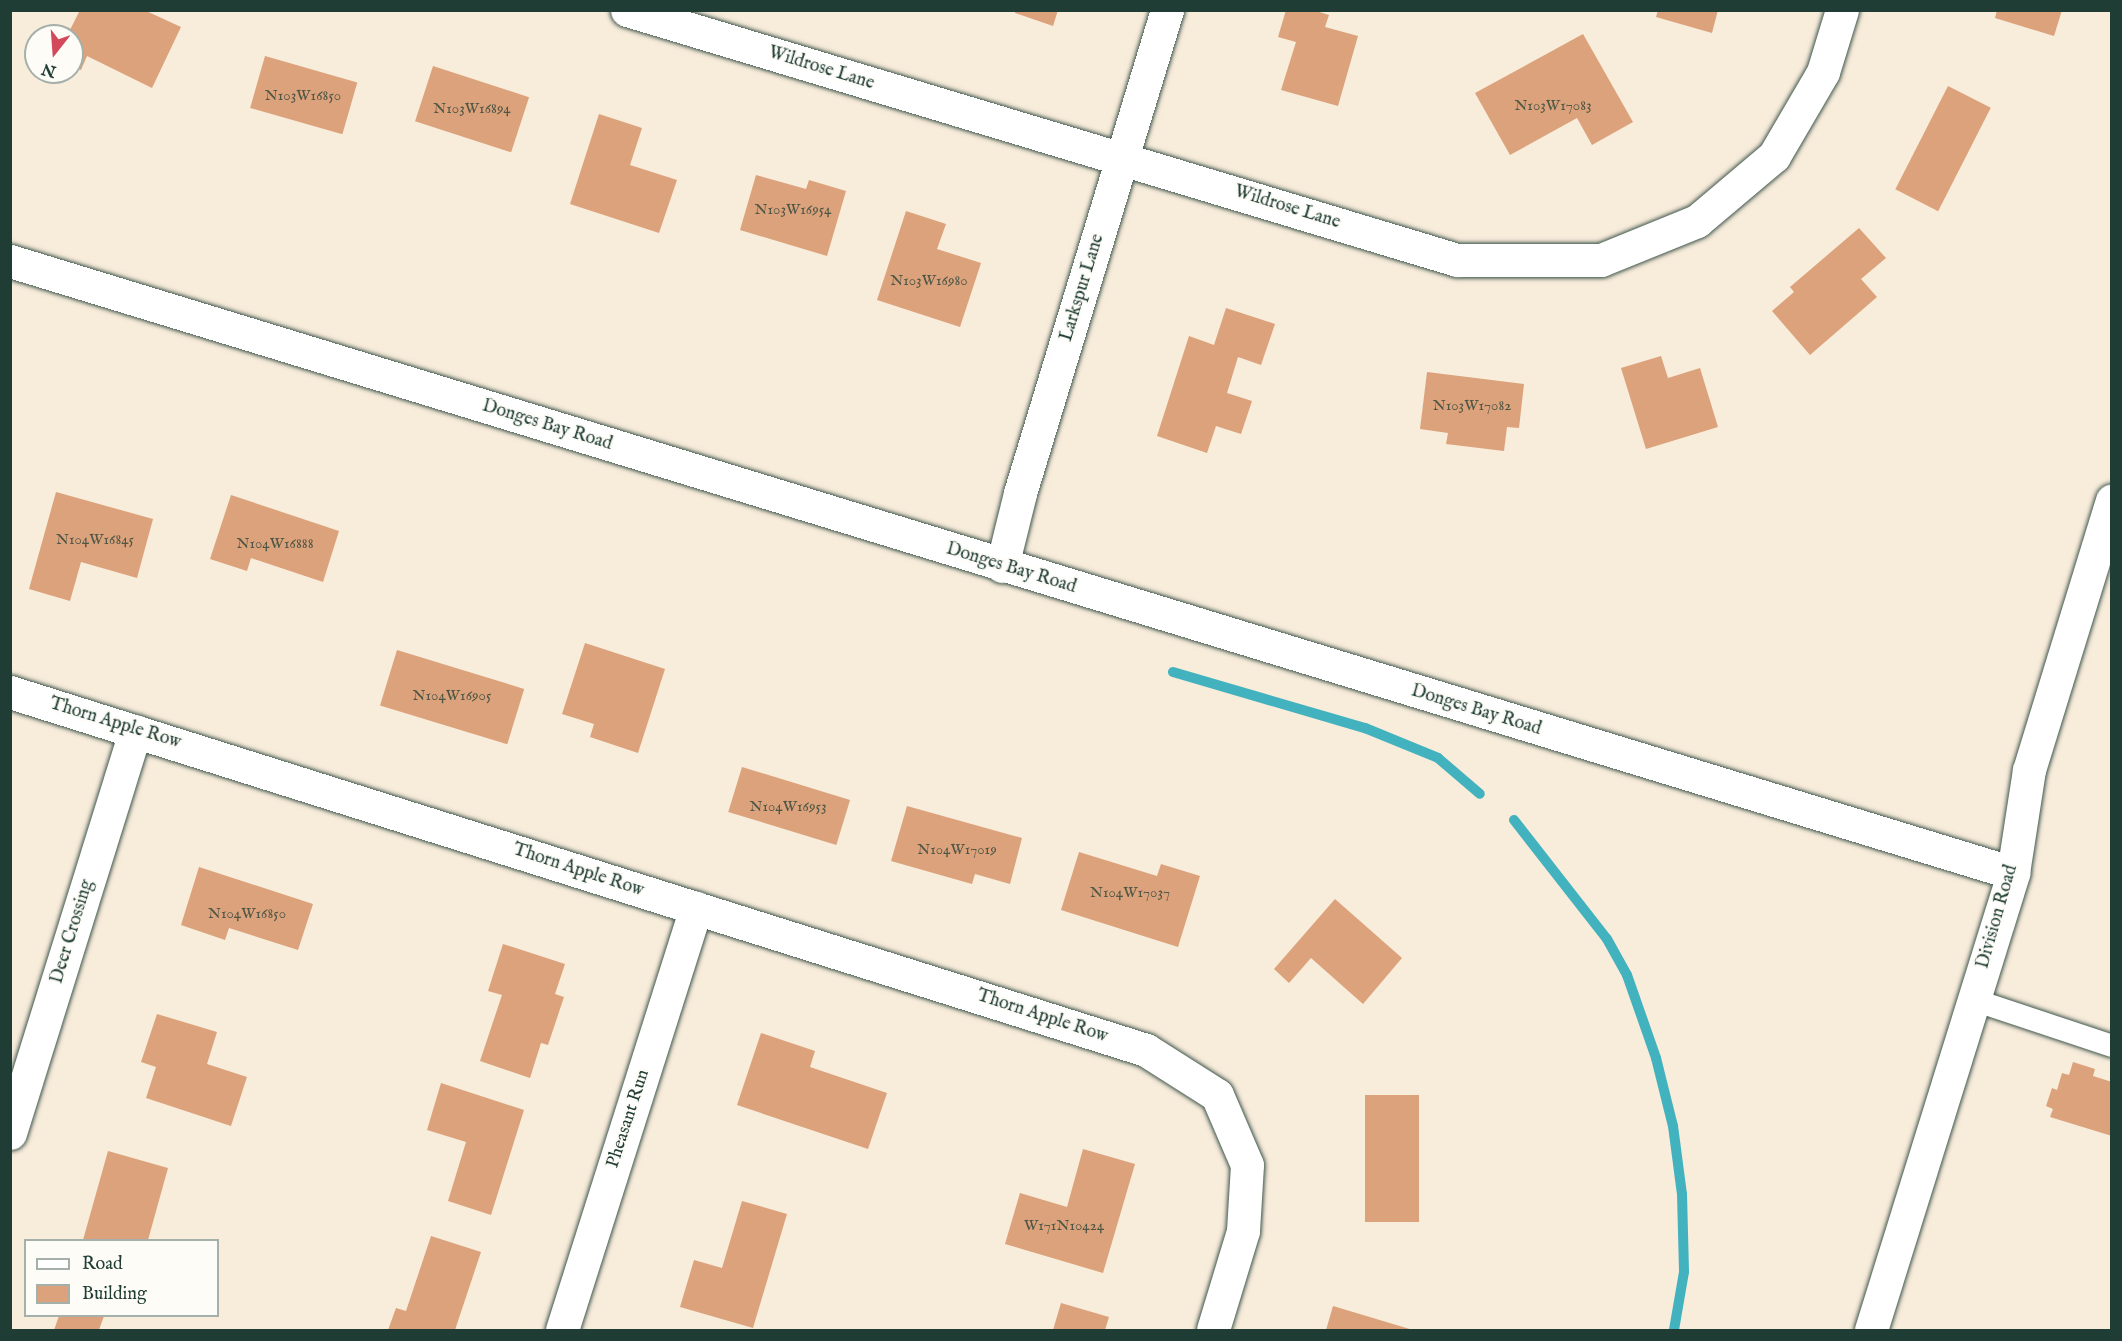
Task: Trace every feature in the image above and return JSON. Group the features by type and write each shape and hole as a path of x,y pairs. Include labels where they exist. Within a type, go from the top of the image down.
{"street":[{"name":"Wildrose Lane","path":"627,10 1457,260 1601,260 1697,221 1774,156 1823,72 1842,10"},
{"name":"Larkspur Lane","path":"1002,566 1020,492 1167,10"},
{"name":"Donges Bay Road","path":"10,261 1002,566 2013,873"},
{"name":"Division Road","path":"1871,1330 2013,873 2029,770 2112,501"},
{"name":"Thorn Apple Row","path":"10,692 1146,1050 1217,1095 1247,1165 1244,1231 1213,1330"},
{"name":"Deer Crossing","path":"10,1133 135,731"},
{"name":"Pheasant Run","path":"562,1330 696,908"}],"lane":[{"path":"1974,1000 2112,1046"}],"building":[{"path":"80,10 144,10 181,27 152,88 87,56 84,63 84,24 73,24"},
{"path":"1016,10 1058,10 1053,26 1015,13"},
{"path":"1286,10 1313,10 1329,15 1325,27 1358,36 1338,106 1281,90 1296,42 1278,37"},
{"path":"1658,10 1718,10 1712,33 1656,17"},
{"path":"1997,10 2062,10 2054,36 1995,18"},
{"path":"1583,34 1633,122 1592,145 1577,118 1510,155 1475,93"},
{"path":"265,56 357,82 342,134 250,108"},
{"path":"433,66 529,97 511,152 415,121"},
{"path":"1948,86 1991,108 1938,211 1895,189"},
{"path":"599,114 642,128 630,165 677,180 659,233 570,204"},
{"path":"756,175 806,189 809,180 846,191 827,256 740,230"},
{"path":"906,211 946,224 937,249 981,263 960,327 877,300"},
{"path":"1859,228 1886,258 1861,279 1877,297 1810,355 1772,311 1794,292 1790,287"},
{"path":"1226,308 1275,324 1261,365 1238,357 1227,393 1252,401 1241,434 1216,426 1207,453 1157,436 1189,336 1214,345"},
{"path":"1661,356 1668,378 1700,368 1718,427 1646,449 1621,368"},
{"path":"1427,372 1524,384 1519,428 1507,427 1504,451 1446,444 1448,433 1420,429"},
{"path":"56,492 153,519 137,578 81,562 70,601 29,589"},
{"path":"231,495 339,531 323,582 251,558 247,571 210,559"},
{"path":"585,643 665,669 638,753 590,737 594,724 562,714"},
{"path":"397,650 524,689 507,744 380,705"},
{"path":"742,767 850,800 836,845 728,812"},
{"path":"907,806 1022,838 1010,884 975,874 972,884 891,861"},
{"path":"1079,852 1157,876 1161,864 1200,876 1178,947 1061,910"},
{"path":"199,867 313,904 298,950 229,928 225,940 181,925"},
{"path":"1335,899 1402,958 1363,1004 1311,958 1289,983 1274,969"},
{"path":"503,944 565,964 555,994 564,997 548,1045 541,1043 530,1078 480,1061 502,995 488,991"},
{"path":"157,1014 217,1032 207,1064 247,1077 231,1126 146,1098 156,1067 141,1062"},
{"path":"761,1033 815,1051 810,1067 887,1093 868,1149 737,1105"},
{"path":"2073,1062 2095,1069 2093,1076 2112,1082 2112,1136 2050,1117 2053,1109 2046,1106 2052,1088 2057,1090 2062,1073 2069,1075"},
{"path":"441,1083 524,1110 491,1215 448,1201 466,1142 427,1130"},
{"path":"1365,1095 1419,1095 1419,1222 1365,1222"},
{"path":"1083,1149 1135,1164 1103,1273 1005,1244 1020,1193 1067,1207"},
{"path":"108,1151 168,1168 148,1239 83,1239"},
{"path":"742,1201 787,1214 753,1328 680,1307 694,1260 722,1268"},
{"path":"431,1236 481,1252 455,1330 388,1330 396,1308 406,1311"},
{"path":"1061,1303 1109,1317 1105,1330 1053,1330"},
{"path":"1333,1306 1413,1330 1326,1330"},
{"path":"59,1317 104,1317 99,1330 54,1330"}],"waterway":[{"path":"1173,672 1365,728 1438,758 1480,794"},
{"path":"1514,820 1607,939 1627,975 1656,1058 1673,1126 1682,1194 1684,1272 1674,1330"}]}
